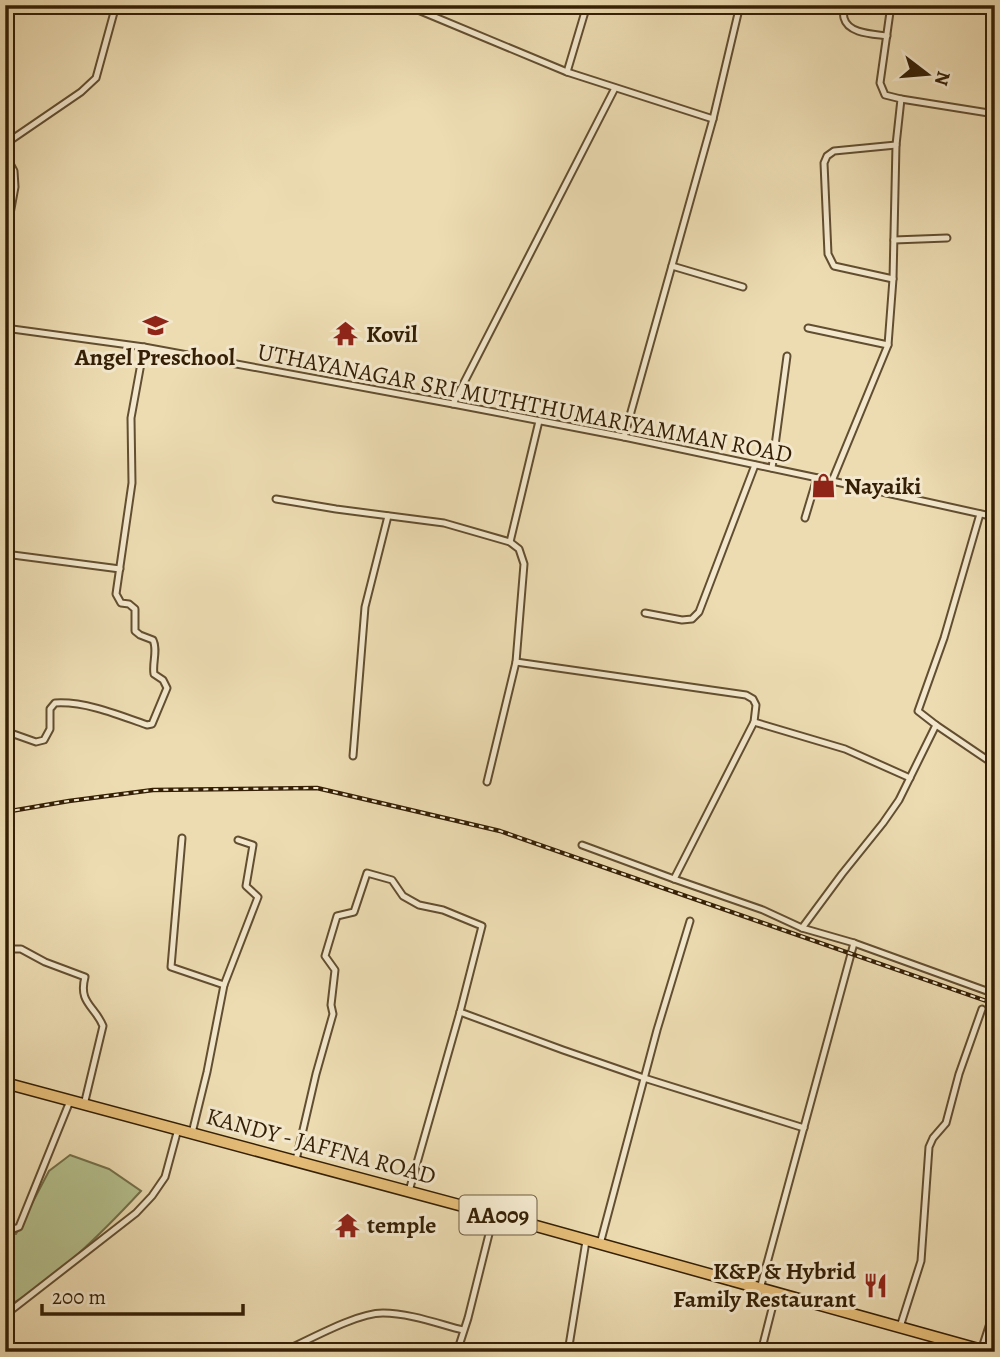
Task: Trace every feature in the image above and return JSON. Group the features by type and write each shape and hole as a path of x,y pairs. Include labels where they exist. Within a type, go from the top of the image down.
{"highway":[{"name":"KANDY - JAFFNA ROAD","path":"5,1083 494,1214 984,1351"}],"street":[{"path":"5,144 81,92 96,78 116,5"},
{"path":"406,5 566,72 713,119"},
{"path":"566,72 587,5"},
{"path":"624,437 713,119 740,5"},
{"path":"844,5 844,20 849,26 859,31 887,36"},
{"path":"891,5 880,83 885,94 995,114"},
{"path":"453,404 615,88"},
{"path":"832,481 888,345 893,279 896,145 901,99"},
{"path":"893,279 834,266 828,254 824,163 827,156 835,151 896,145"},
{"path":"5,154 14,171 15,187 5,241"},
{"path":"894,240 947,238"},
{"path":"672,266 743,287"},
{"name":"UTHAYANAGAR SRI MUTHTHUMARIYAMMAN ROAD","path":"5,328 144,347 453,404 624,437 995,517"},
{"path":"808,328 888,345"},
{"path":"5,732 36,742 44,740 50,729 50,709 55,703 63,702 102,710 147,725 152,724 167,688 154,674 153,640 135,631 135,609 121,603 116,594 132,483 131,418 144,347"},
{"path":"772,468 787,356"},
{"path":"510,542 539,421"},
{"path":"645,613 682,620 692,619 699,612 755,465"},
{"path":"805,518 817,478"},
{"path":"276,499 444,523 510,542 519,549 524,564 516,662 486,782"},
{"path":"980,514 944,638 918,710 995,765"},
{"path":"353,756 365,607 388,516"},
{"path":"5,554 120,569"},
{"path":"516,662 746,695 753,699 756,705 754,722 674,879"},
{"path":"754,722 845,749 910,778"},
{"path":"802,928 883,823 910,778 936,725"},
{"path":"182,838 171,967 224,985"},
{"path":"192,1133 208,1072 224,985 258,897 246,886 253,845 238,840"},
{"path":"582,845 763,910 802,928 854,943 995,994"},
{"path":"296,1160 333,1014 331,1005 335,970 325,956 337,916 354,912 367,873 392,880 403,896 419,905 443,910 482,926 409,1191"},
{"path":"600,1244 657,1030 690,921"},
{"path":"760,1289 854,943"},
{"path":"5,948 21,949 45,962 85,977 83,996 103,1026 84,1105"},
{"path":"899,1328 921,1261 929,1147 946,1123 959,1074 982,1009"},
{"path":"460,1012 563,1051 804,1128"},
{"path":"5,1230 19,1227 70,1101"},
{"path":"5,1315 136,1213 152,1196 165,1177 178,1129"},
{"path":"457,1352 494,1214"},
{"path":"568,1352 586,1240"},
{"path":"761,1352 776,1293"},
{"path":"984,1351 995,1308"},
{"path":"282,1352 360,1317 380,1313 463,1330"}],"green space":[{"path":"70,1155 109,1169 141,1191 60,1270 5,1308 5,1233 16,1234 49,1171"}],"railway":[{"path":"5,812 153,790 317,788 500,831 995,1004"}],"place":[{"name":"Angel Preschool","path":"155,326"},
{"name":"Kovil","path":"346,334"},
{"name":"Nayaiki","path":"824,486"},
{"name":"temple","path":"347,1225"},
{"name":"K&P & Hybrid Family Restaurant","path":"876,1285"}]}
